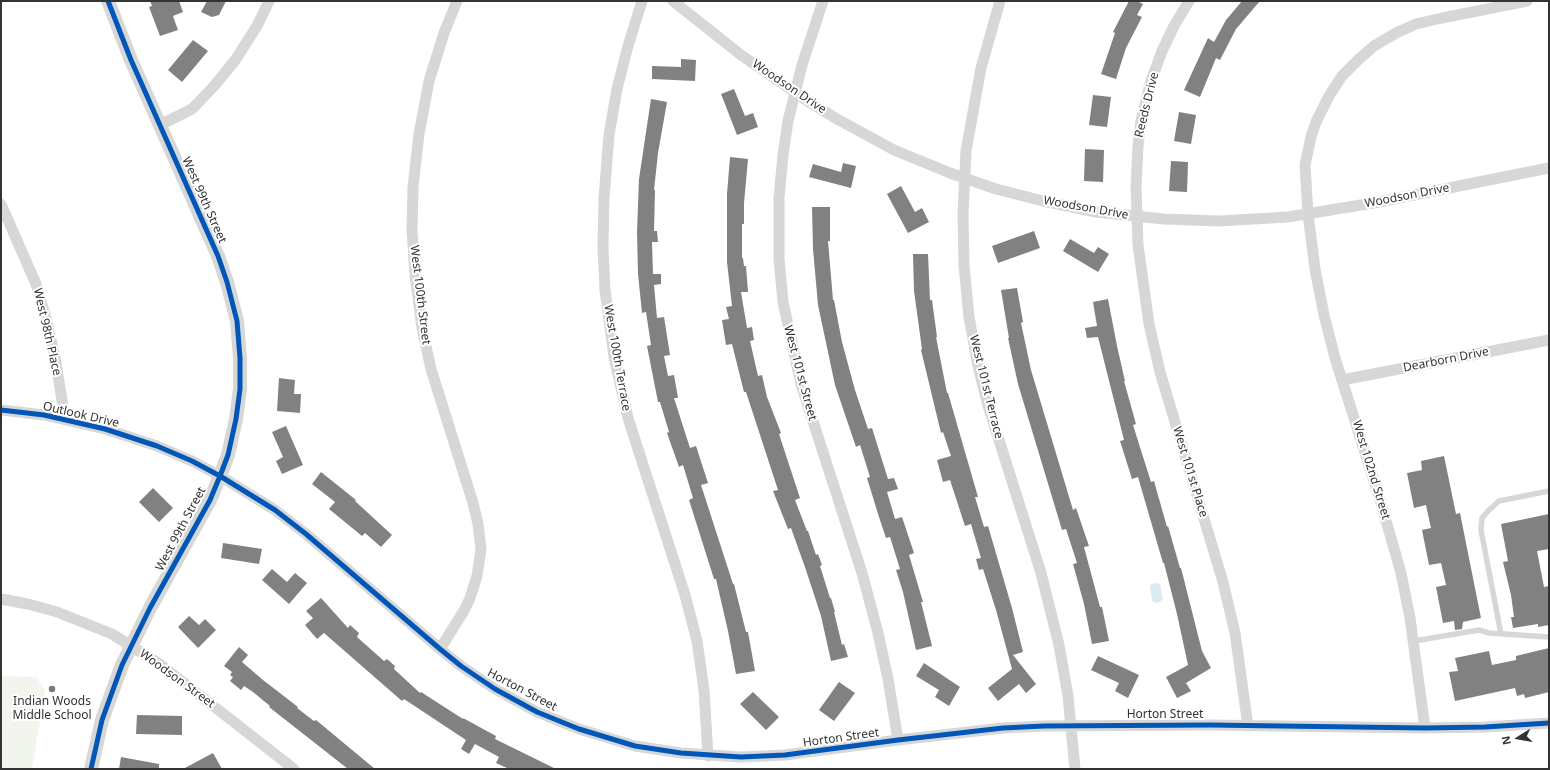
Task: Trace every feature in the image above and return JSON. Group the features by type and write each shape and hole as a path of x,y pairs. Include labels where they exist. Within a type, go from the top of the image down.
{"street":[{"name":"West 99th Street","path":"91,769 102,720 113,686 131,645 210,500 220,476 228,455 240,389 240,358 236,321 227,282 218,256 131,60 108,1"},
{"path":"160,125 192,109 216,85 257,26 270,1"},
{"name":"West 100th Street","path":"440,649 465,609 470,598 477,576 481,549 475,510 431,369 422,328 414,275 412,230 419,134 430,81 444,33 457,1"},
{"name":"West 100th Terrace","path":"642,1 626,53 617,90 610,135 604,198 603,247 605,290 614,357 628,418 685,595 697,641 704,690 708,756"},
{"name":"Woodson Drive","path":"673,1 741,55 837,120 894,150 964,178 996,189 1043,202 1096,212 1164,219 1218,220 1264,218 1308,214 1379,202 1549,168"},
{"name":"West 101st Street","path":"823,1 802,65 795,92 783,155 779,198 779,259 783,302 801,384 862,573 878,633 888,679 898,740"},
{"name":"West 101st Terrace","path":"1000,1 981,68 970,125 964,178 964,265 969,317 978,366 1041,574 1059,645 1068,696 1075,769"},
{"name":"Reeds Drive","path":"1137,216 1136,186 1141,121 1150,84 1162,51 1174,26 1189,1"},
{"path":"1308,214 1305,165 1311,137 1316,122 1329,96 1342,76 1359,58 1374,46 1396,33 1416,24 1527,1"},
{"name":"West 98th Place","path":"1,204 36,284 46,318 55,357 64,419"},
{"name":"West 102nd Street","path":"1308,214 1315,269 1324,315 1342,380 1390,533 1407,603 1414,640 1425,728"},
{"name":"West 101st Place","path":"1137,216 1142,278 1149,324 1160,372 1223,582 1235,633 1248,726"},
{"name":"Dearborn Drive","path":"1342,380 1549,340"},
{"name":"Outlook Drive","path":"1,410 38,414 105,429 157,446 220,476"},
{"name":"Horton Street","path":"220,476 275,510 306,534 440,649 461,666 495,689 537,712 579,729 635,746 708,756 741,757 784,755 1003,728 1071,725 1425,728 1485,727 1549,723"},
{"name":"Woodson Street","path":"1,599 28,604 96,626 131,645 167,670 281,765 294,769"}],"lane":[{"path":"1501,634 1482,530 1482,518 1488,510 1499,501 1549,491"},
{"path":"1414,640 1479,630 1489,633 1549,637"}],"shaded area":[{"path":"1151,584 1160,584 1163,599 1156,603 1152,601 1150,587"},
{"path":"1,676 36,677 45,690 32,769 1,769"}],"building":[{"path":"150,1 179,1 183,12 173,16 178,30 160,36 149,7 152,6"},
{"path":"207,1 226,1 219,15 212,17 201,12"},
{"path":"1129,1 1137,1 1143,4 1137,15 1142,17 1126,48 1116,79 1101,74 1115,33 1113,32"},
{"path":"1242,1 1260,1 1236,29 1220,60 1216,58 1200,97 1184,90 1208,38 1214,42 1226,20"},
{"path":"193,40 208,51 182,82 168,70"},
{"path":"681,59 696,60 695,81 652,79 652,66 681,67"},
{"path":"734,89 745,116 753,113 758,127 737,135 721,94"},
{"path":"1093,95 1111,97 1107,127 1089,125"},
{"path":"651,99 667,102 658,153 654,190 654,231 657,231 658,242 652,242 653,274 661,274 661,284 654,285 657,318 664,317 670,355 664,356 668,376 674,375 678,398 674,398 690,448 696,446 708,483 701,485 734,584 746,632 748,632 755,671 736,674 716,579 714,579 689,500 693,498 683,465 679,467 667,433 669,432 660,402 658,402 647,346 651,345 646,312 642,313 638,274 637,232 639,179"},
{"path":"1179,112 1196,115 1191,144 1174,141"},
{"path":"1085,149 1104,150 1103,182 1084,181"},
{"path":"730,157 748,159 744,203 744,224 742,224 742,258 744,266 746,266 748,292 741,292 747,328 752,327 754,340 750,341 758,376 762,375 767,397 781,433 779,434 800,498 795,500 816,555 818,554 822,565 820,566 835,612 842,645 844,644 848,657 831,661 821,616 806,570 791,528 788,529 773,491 778,490 746,392 744,392 732,344 726,345 722,320 729,319 726,307 732,306 727,262 727,194"},
{"path":"1171,161 1188,162 1187,192 1169,191"},
{"path":"843,163 856,166 851,188 809,177 813,164 841,172"},
{"path":"901,186 915,212 922,208 929,222 908,233 887,194"},
{"path":"812,207 830,207 830,241 828,241 833,300 842,342 855,390 868,429 872,428 888,479 894,478 898,489 887,492 895,519 902,517 914,553 909,555 923,602 921,602 932,646 916,650 903,592 896,570 900,569 890,537 886,538 879,517 867,478 870,477 860,445 856,447 835,385 818,305 813,249"},
{"path":"1034,231 1040,248 998,263 992,246"},
{"path":"1070,239 1094,253 1098,247 1109,254 1098,272 1063,251"},
{"path":"913,254 928,254 930,300 932,300 936,337 947,393 978,497 975,497 984,527 988,526 1012,608 1023,652 1013,655 1036,684 1026,693 1019,684 998,701 988,688 1012,669 983,569 979,570 976,559 981,558 971,524 965,526 950,480 943,482 937,460 951,456 943,432 941,433 921,350 914,291"},
{"path":"1017,288 1023,322 1021,323 1031,370 1073,510 1076,508 1089,546 1084,547 1100,607 1102,607 1109,641 1092,644 1084,604 1073,564 1077,563 1066,529 1062,530 1018,384 1008,338 1001,290"},
{"path":"1108,299 1124,381 1136,424 1133,425 1151,482 1154,481 1167,527 1168,526 1181,568 1202,651 1211,668 1186,683 1191,691 1177,698 1166,677 1188,665 1177,614 1164,563 1138,477 1132,479 1120,441 1124,440 1098,337 1087,338 1085,328 1097,326 1093,302"},
{"path":"279,378 295,380 294,394 301,394 300,413 277,411"},
{"path":"286,426 303,465 282,474 276,461 283,457 272,432"},
{"path":"1444,456 1456,514 1460,513 1481,618 1463,622 1462,629 1455,630 1454,621 1443,623 1436,587 1446,585 1441,563 1429,565 1422,530 1431,528 1426,505 1414,508 1407,473 1422,470 1421,461"},
{"path":"321,472 356,500 355,501 392,535 381,547 365,533 362,536 329,509 335,502 312,484"},
{"path":"153,488 173,508 159,522 139,502"},
{"path":"1549,514 1549,549 1537,551 1544,587 1549,586 1549,625 1538,627 1538,624 1513,628 1511,617 1514,617 1511,595 1503,562 1508,561 1501,524"},
{"path":"223,543 262,549 259,564 221,558"},
{"path":"272,569 287,582 295,573 307,583 289,604 262,580"},
{"path":"321,598 348,628 350,625 359,633 357,637 384,661 387,659 395,666 394,669 420,693 421,692 463,719 496,736 495,739 556,769 509,769 496,763 499,757 475,744 469,754 461,749 466,740 404,699 402,701 324,633 317,639 305,625 313,618 306,611"},
{"path":"189,616 199,625 205,619 216,630 198,648 178,627"},
{"path":"239,647 248,655 242,662 298,707 297,708 314,721 316,720 375,769 348,769 269,707 270,706 253,692 244,686 241,690 230,681 233,677 230,675 232,672 224,666"},
{"path":"1549,648 1549,692 1525,698 1524,694 1517,696 1515,688 1455,701 1449,672 1458,671 1455,658 1489,651 1492,665 1516,660 1516,656"},
{"path":"1098,656 1139,675 1128,698 1115,691 1119,683 1091,670"},
{"path":"924,663 960,687 949,706 935,697 939,690 916,676"},
{"path":"839,682 855,693 834,721 819,710"},
{"path":"753,692 779,717 766,730 740,704"},
{"path":"137,715 182,716 182,735 136,734"},
{"path":"213,753 222,769 183,769"},
{"path":"121,757 159,764 159,769 119,769"}],"cycle path":[{"path":"91,769 102,720 122,665 150,608 210,500 220,476 228,455 236,419 240,389 240,358 237,321 227,282 218,256 131,60 108,1"},
{"path":"1,410 44,415 105,429 157,446 192,461 220,476 275,510 306,534 440,649 461,666 495,689 537,712 579,729 635,746 681,753 741,757 785,755 1003,728 1044,726 1210,725 1425,728 1485,727 1549,723"}],"place":[{"name":"Indian Woods Middle School","path":"52,689"}]}
